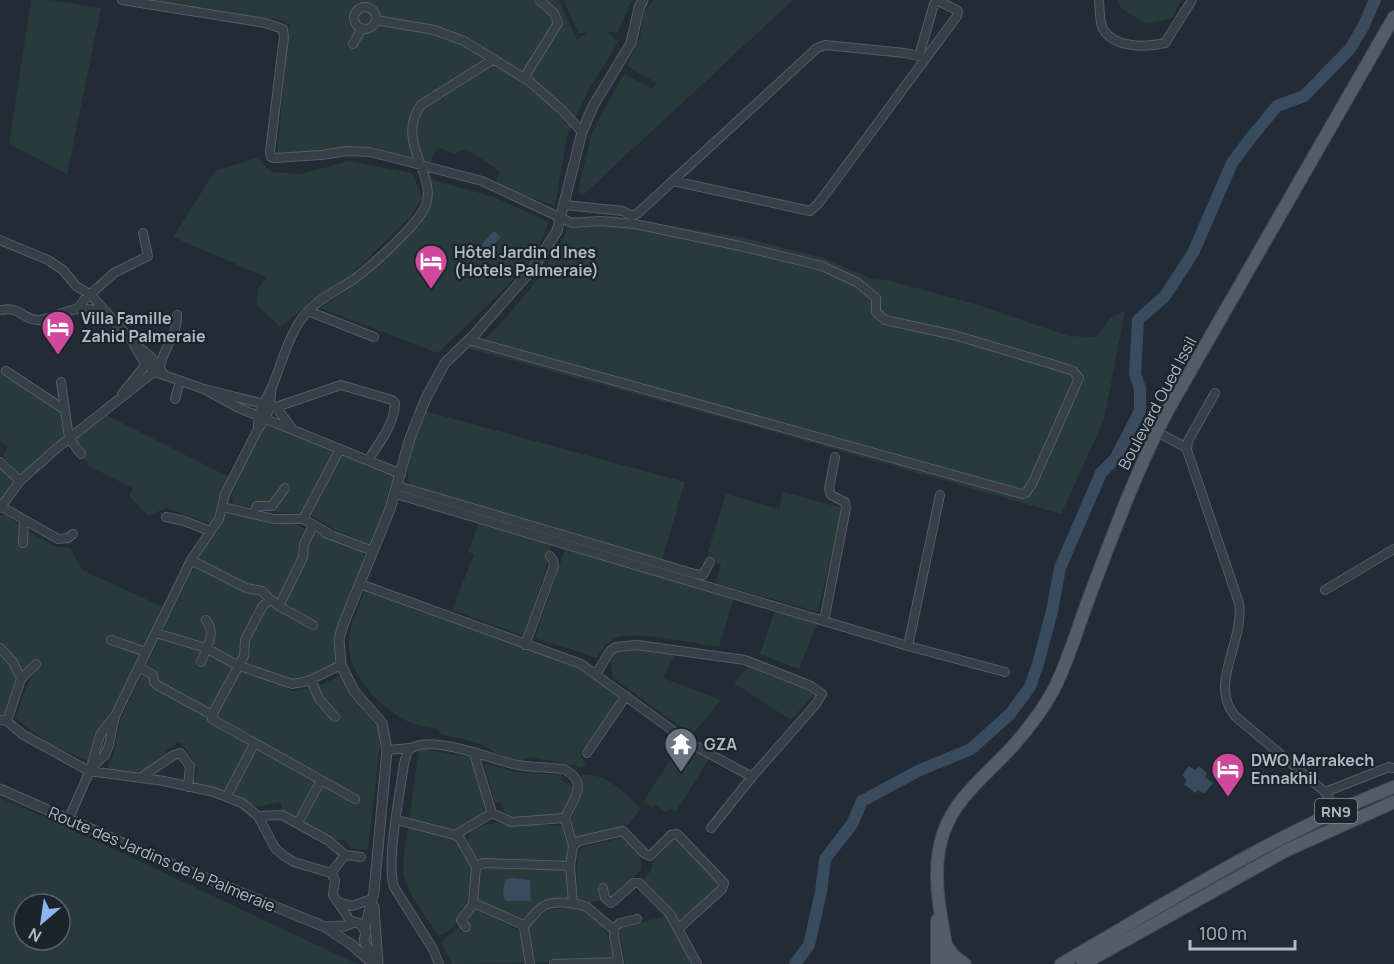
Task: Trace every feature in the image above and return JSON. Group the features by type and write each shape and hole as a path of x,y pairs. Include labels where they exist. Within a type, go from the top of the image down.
{"main road":[{"name":"Boulevard Oued Issil","path":"939,963 946,945 939,907 937,874 939,854 947,823 970,789 1033,722 1053,690 1070,652 1134,481 1157,432 1394,17"},
{"name":"RN9","path":"1061,964 1235,862 1305,825 1394,787"},
{"name":"RN9","path":"1083,964 1287,850 1394,802"},
{"name":"Boulevard Oued Issil","path":"939,907 936,921 939,963"},
{"path":"946,945 964,964"}],"street":[{"path":"122,0 265,23 283,30 271,156 279,158 358,151 482,181 572,223 600,221 635,224 822,266 858,283 873,293 876,298 876,312 885,320 954,335 1055,365 1073,371 1079,376 1033,482 1028,491 1022,494 468,340"},
{"path":"362,28 371,27 376,20 374,0"},
{"path":"524,78 558,22 554,13 538,0"},
{"path":"375,964 372,896 387,750 382,723 354,691 341,665 339,639 397,490 410,438 426,398 445,363 534,267 553,238 565,205 582,132 593,106 631,43 643,0"},
{"path":"1099,0 1103,28 1115,40 1150,46 1165,43 1192,0"},
{"path":"673,181 810,211 818,204 923,57 958,14 958,11 942,2 936,2 933,7 923,57"},
{"path":"362,28 355,21 356,12 365,7 374,11"},
{"path":"376,20 448,34 464,41 492,60 507,66 545,94 582,132"},
{"path":"353,44 362,28"},
{"path":"565,205 623,211 632,216 638,213 817,48 825,45 923,57"},
{"path":"69,818 90,770 100,735 115,716 191,560 219,519 225,494 269,406 271,391 296,327 321,299 359,275 421,214 428,194 411,135 415,114 421,105 492,60"},
{"path":"78,308 114,273 148,256 143,233"},
{"path":"0,240 56,265 76,285 91,295 132,341 154,361 160,371 180,381 269,406 293,429"},
{"path":"2,310 10,308 34,320 42,320 78,308 104,311"},
{"path":"308,311 374,337"},
{"path":"120,398 125,389 154,361 174,334 177,315"},
{"path":"154,361 160,371"},
{"path":"6,371 65,410"},
{"path":"73,534 68,538 58,539 1,507 20,481 69,438 120,398 160,371"},
{"path":"176,399 180,381"},
{"path":"61,382 69,438 81,454"},
{"path":"269,406 341,385 392,400 395,407 388,429 368,460"},
{"path":"204,388 262,417 400,474"},
{"path":"1215,393 1188,441 1187,448 1239,603 1240,627 1224,684 1227,704 1234,716 1325,792 1336,811"},
{"path":"1157,432 1187,448"},
{"path":"300,520 340,448"},
{"path":"824,621 846,508 845,502 831,495 829,489 835,457"},
{"path":"0,462 20,481"},
{"path":"253,514 259,505 272,506 285,488"},
{"path":"397,490 824,621 1005,672"},
{"path":"397,490 695,574 703,575 710,562"},
{"path":"908,646 940,495"},
{"path":"223,507 253,514 300,520 373,551"},
{"path":"166,518 184,521 210,531"},
{"path":"23,543 24,520"},
{"path":"300,520 310,530 328,533"},
{"path":"279,606 303,557 304,544 310,530"},
{"path":"1325,590 1394,549"},
{"path":"525,645 554,566 550,556"},
{"path":"191,560 246,588 262,591 279,606 313,625"},
{"path":"360,584 581,664 690,743 752,777"},
{"path":"270,599 262,607 245,640 245,651 212,719 355,799"},
{"path":"201,662 212,637 210,624 206,620"},
{"path":"156,633 206,648 237,665 292,684 311,680 341,665"},
{"path":"111,640 146,652"},
{"path":"596,674 610,651 616,647 637,645 745,660 811,686 822,694 796,729 752,777 711,828"},
{"path":"0,648 13,662 21,680"},
{"path":"36,664 21,680 3,721 22,734 90,770 188,787 227,796 242,803 258,816 275,848 284,856 294,862 331,873 335,880 333,895 354,925 366,932 364,940 375,964"},
{"path":"139,667 151,673 157,686 212,715"},
{"path":"311,680 319,699 335,717"},
{"path":"587,753 626,696"},
{"path":"90,770 105,755 115,716"},
{"path":"227,796 254,744"},
{"path":"387,750 410,748 423,744 440,745 518,765 564,769 571,773 577,778 578,791 565,818 573,846 570,866 573,904"},
{"path":"410,748 404,764 392,879 394,887 433,949 439,964"},
{"path":"140,778 180,753 190,766 188,787"},
{"path":"474,754 492,813 511,822 565,818"},
{"path":"1325,792 1389,767 1394,768"},
{"path":"298,823 321,780"},
{"name":"Route des Jardins de la Palmeraie","path":"0,789 157,858 325,927 375,964"},
{"path":"455,835 492,813"},
{"path":"258,816 282,815 330,841 345,855 361,857"},
{"path":"397,820 455,835 461,840 476,867 473,903 461,920 466,927"},
{"path":"573,846 579,841 623,831 644,853 650,856 674,833 681,836 724,883 722,889 678,929"},
{"path":"331,873 345,855"},
{"path":"476,867 483,863 570,866"},
{"path":"603,888 605,898 610,903 634,883 639,883 665,908 697,964"},
{"path":"339,902 352,906 372,896"},
{"path":"364,940 356,945 348,942 343,931 354,925 372,896"},
{"path":"473,903 524,926"},
{"path":"524,926 544,906 556,903 587,907 614,930 618,963 554,964"},
{"path":"614,930 620,923 637,919"},
{"name":"Route des Jardins de la Palmeraie","path":"325,927 354,925"},
{"path":"524,926 530,964"}],"shaded area":[{"path":"31,0 50,0 101,8 67,174 9,144"},
{"path":"123,0 559,0 577,40 587,33 578,33 564,0 633,0 618,32 607,32 618,42 589,89 567,136 555,206 495,185 500,171 466,149 454,154 437,147 429,165 358,146 347,153 277,155 289,24 281,20"},
{"path":"654,0 793,0 582,196 578,191 591,135 624,73 652,89 656,83 627,66 640,37 644,11"},
{"path":"1118,0 1181,0 1172,18 1146,24 1121,8"},
{"path":"257,158 271,172 302,174 348,161 412,173 422,197 410,218 348,277 280,327 256,304 258,289 266,277 173,237 215,171"},
{"path":"426,178 494,197 549,222 533,258 438,353 320,308 359,282 417,227 428,209 432,193"},
{"path":"613,216 746,238 823,258 872,279 887,280 975,304 1069,336 1097,337 1110,318 1125,311 1104,420 1061,514 467,348 480,342 497,328 522,298 560,244 570,217"},
{"path":"0,367 61,411 64,439 20,477 3,455 8,447 0,441"},
{"path":"425,411 685,482 662,560 409,484 409,456"},
{"path":"104,414 229,477 211,524 166,508 148,516 129,496 133,488 89,466 73,439"},
{"path":"267,421 395,477 371,545 334,529 308,514 284,513 233,504 231,496 235,486 264,423"},
{"path":"0,467 14,483 0,505"},
{"path":"783,492 843,508 818,612 716,583 721,565 706,559 726,494 779,509"},
{"path":"226,511 294,524 363,550 361,569 342,618 339,664 307,680 292,682 272,672 253,667 207,643 164,633 166,624 207,542 221,523"},
{"path":"6,514 21,527 54,546 70,548 82,570 163,607 111,718 96,737 88,761 52,745 15,718 29,681 34,676 29,666 21,674 0,646 0,516"},
{"path":"479,521 551,543 544,574 524,636 452,610 474,554 468,552"},
{"path":"566,546 734,598 719,647 666,638 624,636 609,642 597,658 535,638"},
{"path":"365,589 579,667 621,697 580,753 586,766 579,768 573,764 571,767 565,763 531,757 519,761 496,753 481,744 440,734 439,729 409,722 390,711 365,685 353,665 350,654 351,629"},
{"path":"775,610 818,622 799,669 760,654"},
{"path":"164,640 192,646 247,673 272,680 292,691 314,688 340,676 351,695 378,728 380,743 368,850 353,849 344,840 331,840 282,815 281,802 258,807 229,793 192,784 198,770 191,756 179,742 165,752 168,756 140,772 109,769 108,764 112,759 121,718 158,641"},
{"path":"631,648 675,654 663,678 721,700 692,735 613,678 611,666 613,657 619,651"},
{"path":"0,656 8,661 20,679 6,715 0,715"},
{"path":"748,666 815,693 791,720 734,683"},
{"path":"681,743 709,759 675,813 671,809 666,812 655,804 652,807 643,802"},
{"path":"424,749 470,757 487,811 478,820 469,826 451,830 409,821 419,751"},
{"path":"487,764 515,772 562,775 561,780 573,787 575,782 578,791 565,818 510,818 506,815 501,802 495,803 485,766"},
{"path":"582,775 607,780 641,808 629,824 619,830 576,842 569,823 582,795"},
{"path":"0,798 58,823 357,964 0,964"},
{"path":"496,823 562,826 571,844 569,863 488,863 477,860 467,841 471,833 478,828"},
{"path":"408,826 448,836 462,847 468,857 472,881 466,905 454,926 439,936 417,904 404,877 403,864"},
{"path":"675,837 698,858 719,883 717,889 681,925 669,907 642,882 652,869 652,863"},
{"path":"621,838 630,842 637,850 641,869 614,899 589,902 575,899 578,853 581,848"},
{"path":"481,868 571,869 570,900 546,904 525,924 477,903"},
{"path":"473,906 521,932 525,963 452,964 441,942 463,924"},
{"path":"578,908 594,918 604,928 613,959 530,963 528,929 539,916 549,910"},
{"path":"669,915 691,964 625,964 620,934 622,928"}],"water":[{"path":"494,231 501,237 488,251 481,245"},
{"path":"1189,766 1195,770 1199,766 1207,773 1205,777 1213,783 1204,794 1198,790 1195,793 1184,784 1187,780 1182,775"},
{"path":"505,879 530,880 531,901 505,901 503,894"}],"waterway":[{"path":"795,964 809,945 821,892 825,859 852,824 862,801 918,771 971,749 1010,714 1030,687 1052,611 1060,568 1101,473 1115,459 1140,411 1140,388 1135,374 1138,320 1165,296 1193,253 1232,163 1249,140 1277,106 1304,96 1350,49 1375,0"}],"place":[{"name":"Hôtel Jardin d Ines (Hotels Palmeraie)","path":"431,290"},
{"name":"Villa Famille Zahid Palmeraie","path":"58,356"},
{"name":"GZA","path":"681,773"},
{"name":"DWO Marrakech Ennakhil","path":"1228,798"}]}
